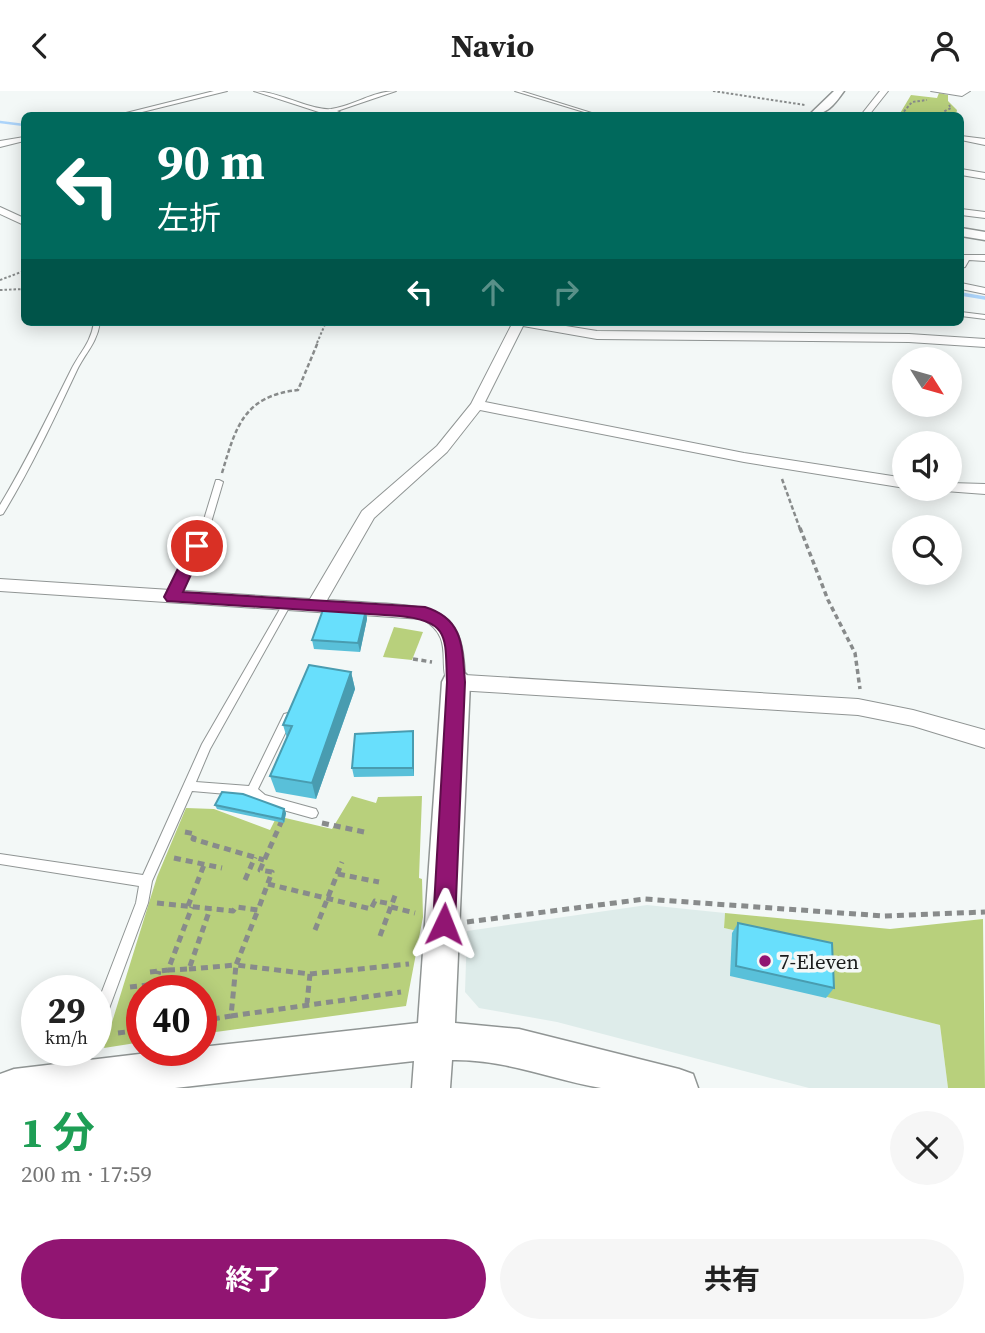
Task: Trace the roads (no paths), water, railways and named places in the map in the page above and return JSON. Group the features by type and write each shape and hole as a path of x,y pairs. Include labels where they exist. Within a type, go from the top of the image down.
{"street":[{"path":"135,112 223,91"},
{"path":"258,91 328,112 392,91"},
{"path":"819,112 839,91"},
{"path":"867,112 884,91"},
{"path":"935,91 962,94 965,91"},
{"path":"964,138 985,142"},
{"path":"0,144 21,140"},
{"path":"964,172 985,176"},
{"path":"0,210 21,220"},
{"path":"964,212 985,215"},
{"path":"964,232 985,236"},
{"path":"964,259 970,255 985,258"},
{"path":"964,287 985,291"},
{"path":"316,604 368,515 442,449 477,405 517,326"},
{"path":"543,326 597,335 909,338 985,343"},
{"path":"477,405 776,464 892,481"},
{"path":"962,488 985,489"},
{"path":"0,585 425,613 438,618 445,625 453,642 444,672 430,918 435,1042 431,1088"},
{"path":"444,672 858,707 912,718 985,739"},
{"path":"112,1063 401,1042 471,1041 519,1048 679,1088"},
{"path":"13,1088 79,1066"}],"lane":[{"path":"517,91 586,112"},
{"path":"964,314 985,317"},
{"path":"0,512 22,478 78,362 95,341 97,326"},
{"path":"172,597 206,526 219,482"},
{"path":"112,983 142,903 146,881 188,786 228,706 287,604"},
{"path":"252,791 291,711"},
{"path":"188,786 252,791 262,799 312,813"},
{"path":"0,859 146,881"}],"waterway":[{"path":"0,122 21,125"},
{"path":"964,294 985,298"}],"place":[{"name":"7-Eleven","path":"765,961"}]}
